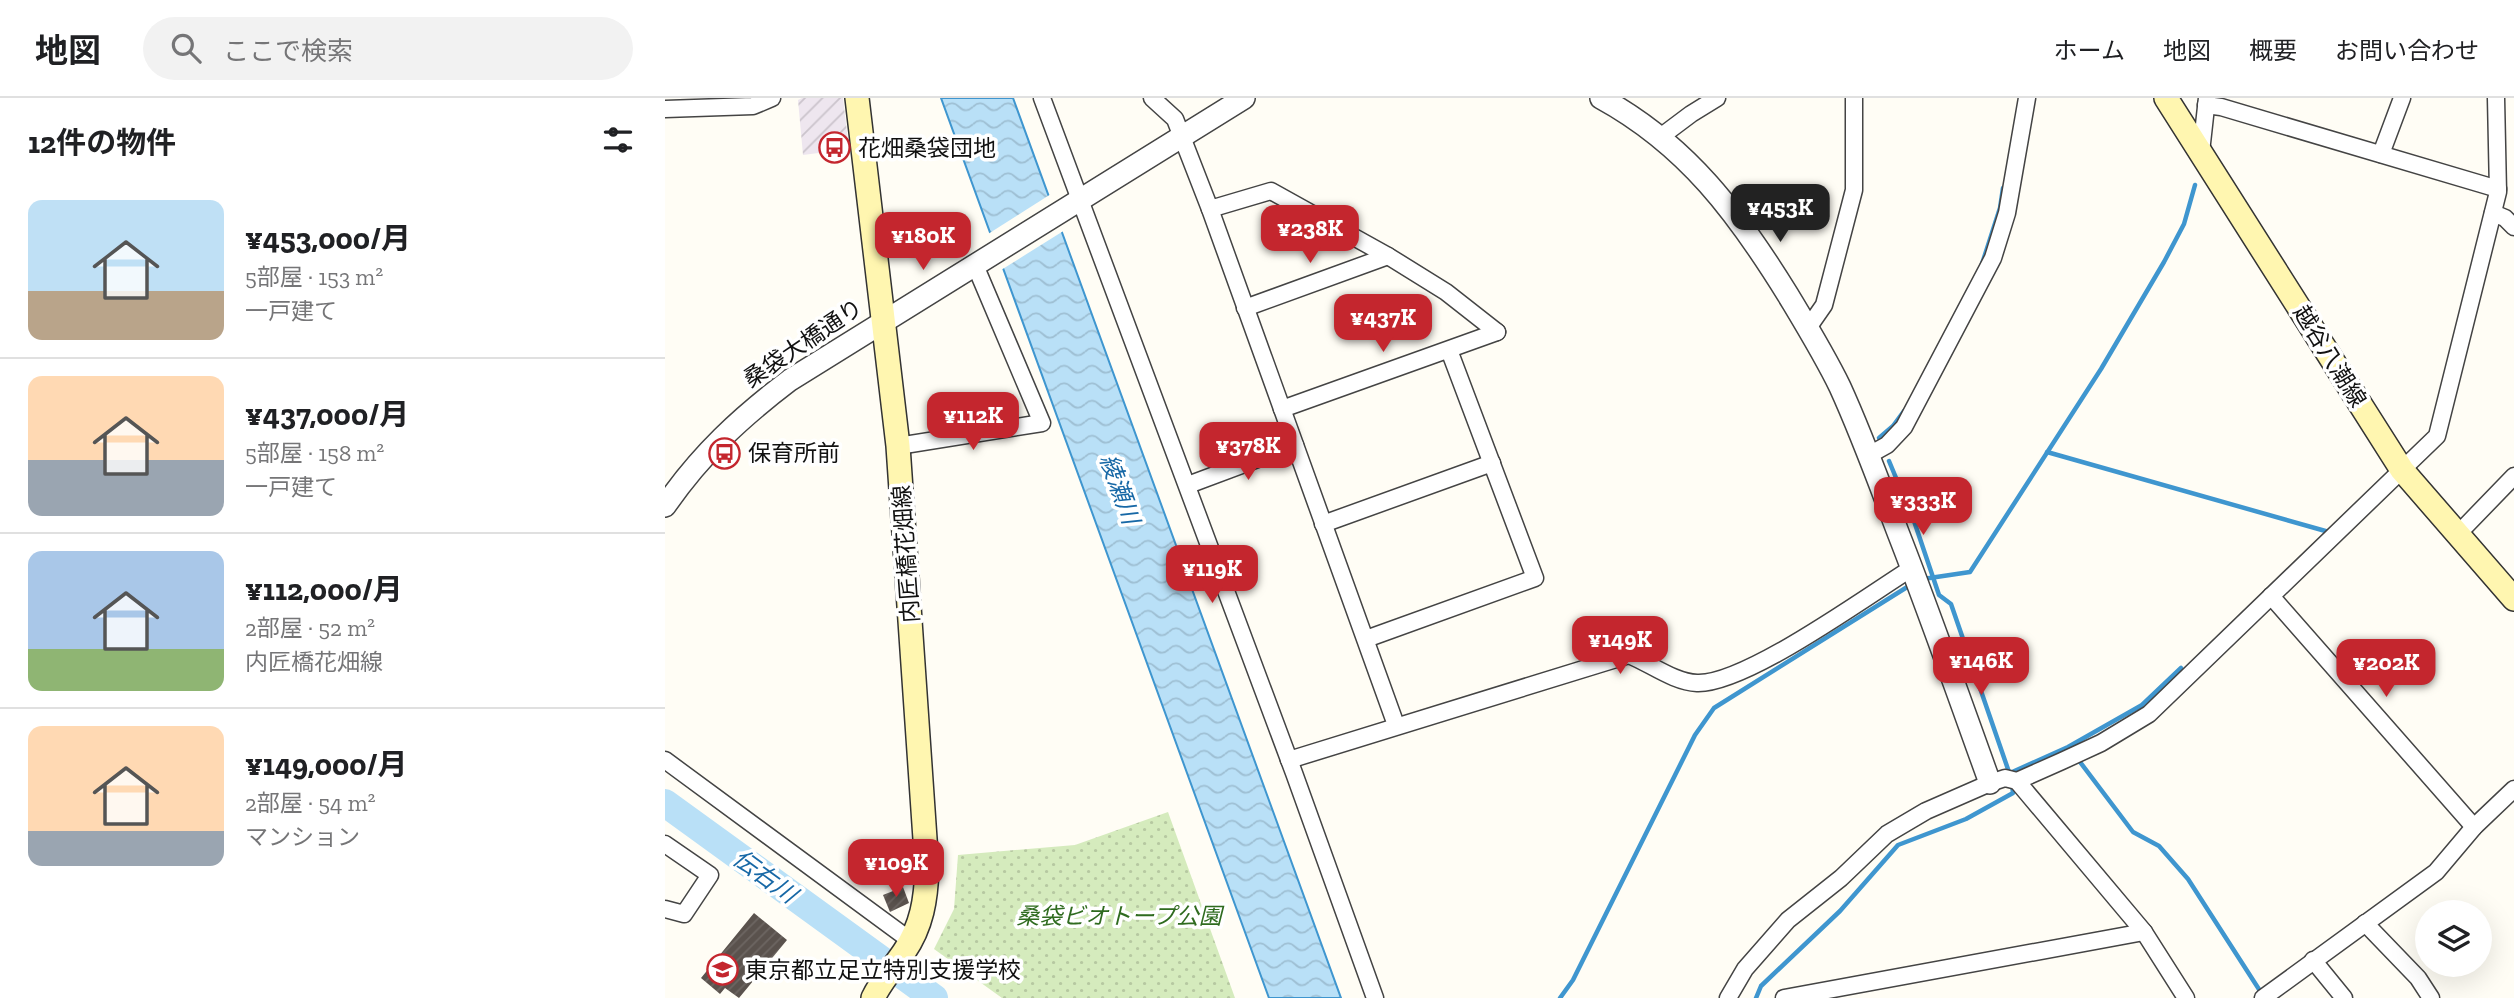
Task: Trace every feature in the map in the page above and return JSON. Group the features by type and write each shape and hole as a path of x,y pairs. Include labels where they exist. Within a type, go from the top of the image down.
{"main road":[{"name":"内匠橋花畑線","path":"857,98 898,446 927,868 922,915 907,947 878,990"},
{"name":"越谷八潮線","path":"2166,98 2402,470 2514,599"}],"street":[{"path":"665,109 753,106 772,98"},
{"path":"1042,98 1076,203 1188,485 1375,998"},
{"path":"1152,98 1175,119 1397,725"},
{"name":"桑袋大橋通り","path":"665,506 703,455 748,411 790,380 1244,98"},
{"path":"1601,98 1659,138 1709,182 1738,219 1808,328 1839,386 1869,455 1990,783"},
{"path":"1659,138 1717,98"},
{"path":"1808,328 1824,305 1854,190 1854,98"},
{"path":"1869,455 1887,445 1904,427 1993,258 2007,213 2027,98"},
{"path":"2381,154 2402,98"},
{"path":"2017,781 2101,743 2149,714 2437,436 2498,189 2496,98"},
{"path":"2200,152 2207,102 2498,189"},
{"path":"1210,209 1271,191 1388,256 1446,292 1497,332 1282,409"},
{"path":"2493,213 2505,218 2514,227"},
{"path":"1245,308 1388,256"},
{"path":"898,446 1042,423 979,262"},
{"path":"1366,639 1535,578 1450,350"},
{"path":"1188,485 1295,445"},
{"path":"1323,524 1492,463"},
{"path":"2458,535 2514,476"},
{"path":"1289,760 1629,654 1682,681 1721,681 1750,668 1912,568"},
{"path":"2271,596 2474,827"},
{"path":"665,760 907,947"},
{"path":"1734,997 1745,969 1788,920 1841,878 1887,834 1926,811 2005,778 2017,781 2144,932 2186,998"},
{"path":"2263,998 2436,872 2474,827 2514,789"},
{"path":"665,844 710,876 684,914 665,909"},
{"path":"2365,923 2417,978 2431,998"},
{"path":"1784,998 2144,932"},
{"path":"2313,960 2344,998"}],"shaded area":[{"path":"843,98 849,149 803,155 798,100"}],"green space":[{"name":"桑袋ビオトープ公園","path":"1168,812 1235,998 1002,998 934,949 954,909 958,855 1075,845"}],"water":[{"name":"綾瀬川","path":"941,98 1013,98 1341,998 1269,998"}],"pier":[{"path":"1051,194 1065,230 1001,270 988,234"}],"building":[{"path":"903,887 909,903 890,912 883,895"},
{"path":"754,913 787,940 739,998 725,988 720,994 701,978"}],"waterway":[{"path":"1923,579 1970,572 2101,369 2164,262 2184,224 2195,185"},
{"path":"1982,264 2000,208 2003,188"},
{"path":"1879,438 1893,426 1904,411"},
{"path":"2047,452 2329,532"},
{"path":"1889,461 1914,521 1939,595 1951,604 2010,775"},
{"path":"1560,998 1573,980 1695,735 1714,708 1912,584"},
{"path":"2010,773 2068,747 2142,705 2181,668"},
{"path":"2077,758 2133,832 2159,846 2188,879 2262,994"},
{"path":"1756,998 1761,986 1840,911 1898,845 1966,819 2013,793 2012,784"},
{"name":"伝右川","path":"665,803 934,998"}],"place":[{"name":"花畑桑袋団地","path":"835,148"},
{"name":"保育所前","path":"725,453"},
{"name":"東京都立足立特別支援学校","path":"722,970"}]}
